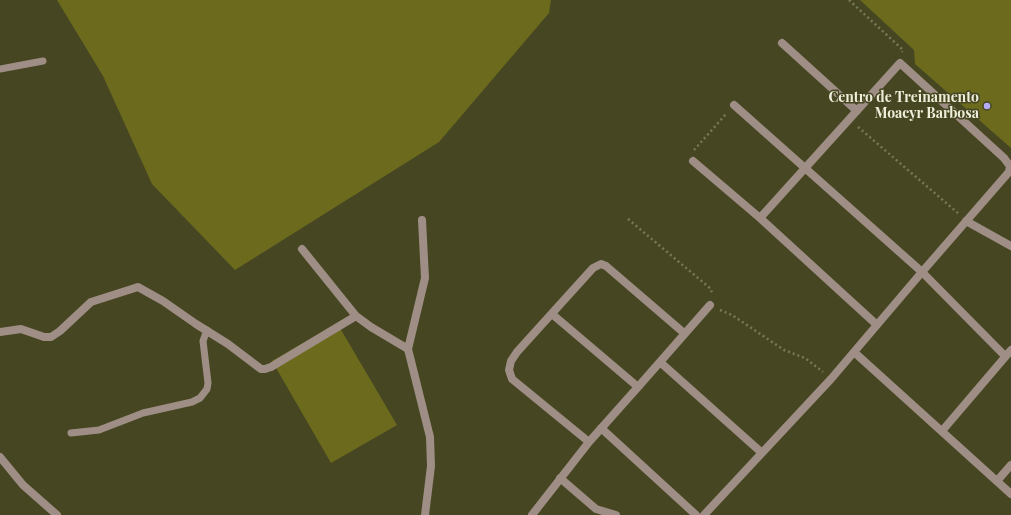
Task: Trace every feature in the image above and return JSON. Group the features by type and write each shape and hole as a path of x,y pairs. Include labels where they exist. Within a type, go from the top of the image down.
{"street":[{"path":"782,43 857,111"},
{"path":"704,515 831,379 1009,172 1010,166 1004,158 900,64 760,218"},
{"path":"734,105 922,272 1005,356"},
{"path":"693,161 760,218 877,324"},
{"path":"422,220 425,278 408,349 430,437 431,466 425,515"},
{"path":"966,221 1011,246"},
{"path":"302,249 356,316 371,327 408,349"},
{"path":"588,442 512,379 509,370 511,361 516,352 593,268 598,265 606,266 684,333"},
{"path":"0,332 21,329 44,337 51,337 60,331 91,302 138,287 164,301 228,344 261,369 265,369 271,367 356,316"},
{"path":"532,515 588,442 710,305"},
{"path":"552,314 638,387"},
{"path":"942,430 1011,350"},
{"path":"854,352 1011,494"},
{"path":"660,362 762,453"},
{"path":"601,428 696,515"},
{"path":"0,457 23,485 57,515"},
{"path":"997,481 1011,465"},
{"path":"560,478 594,512 616,515"}],"lane":[{"path":"0,69 44,61"},
{"path":"71,433 99,430 143,413 192,402 200,398 207,389 208,383 203,341 207,330"}],"path":[{"path":"849,0 903,50 900,64"},
{"path":"693,161 691,157 692,152 734,105"},
{"path":"850,119 966,221"},
{"path":"628,219 711,289 710,305 732,315 784,350 805,358 831,379"}],"shaded area":[{"path":"57,0 551,0 549,13 439,142 235,270 152,184 103,76"},
{"name":"Centro de Treinamento Moacyr Barbosa","path":"860,0 1011,0 1011,148 915,64 914,50"},
{"path":"337,323 397,425 331,463 272,361"}],"place":[{"name":"Centro de Treinamento Moacyr Barbosa","path":"987,106"}]}
